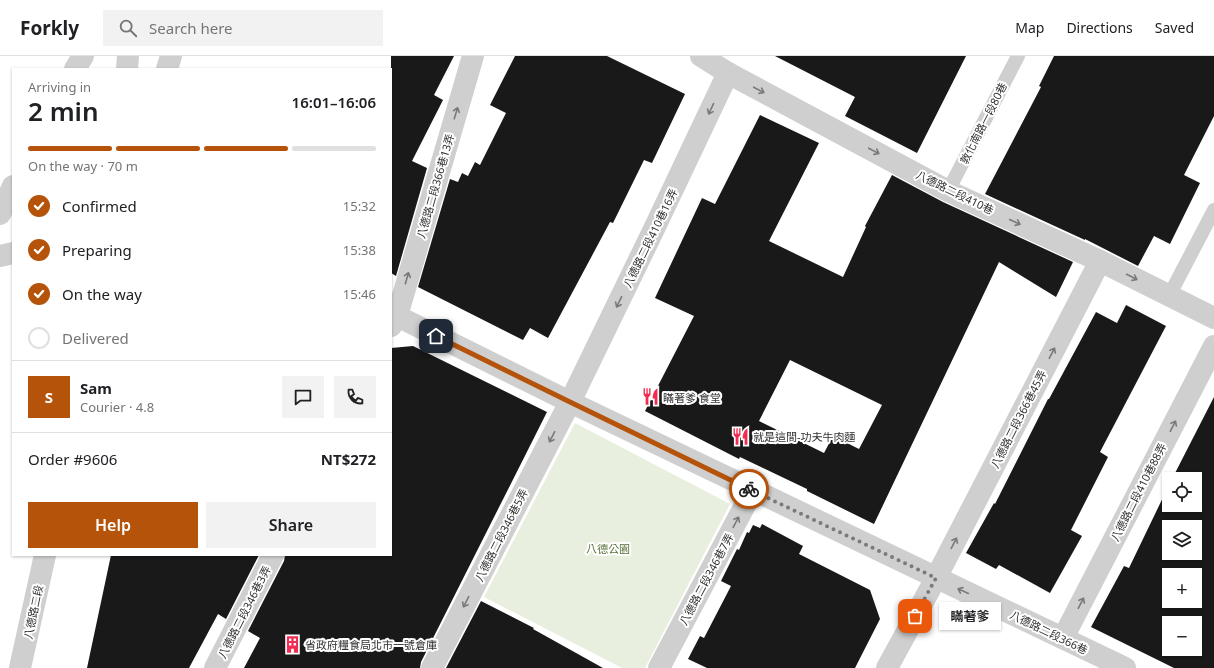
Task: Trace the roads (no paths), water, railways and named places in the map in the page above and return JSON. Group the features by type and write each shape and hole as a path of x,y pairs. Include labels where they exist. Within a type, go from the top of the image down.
{"street":[{"path":"127,68 128,56"},
{"path":"167,68 171,56"},
{"name":"八德路二段366巷13弄","path":"393,318 473,56"},
{"name":"八德路二段410巷","path":"701,56 728,74 948,191 1100,261 1214,318"},
{"name":"八德路二段410巷16弄","path":"570,402 728,74"},
{"path":"0,214 12,188"},
{"path":"0,256 12,252"},
{"name":"八德路二段366巷45弄","path":"888,668 1100,261"},
{"name":"八德路二段366巷","path":"393,318 1124,668"},
{"name":"八德路二段410巷88弄","path":"1063,638 1214,346"},
{"name":"八德路二段346巷5弄","path":"432,668 570,402"},
{"name":"八德路二段346巷7弄","path":"660,668 753,490"},
{"name":"八德路二段","path":"20,668 45,556"},
{"name":"八德路二段346巷3弄","path":"215,668 272,556"}],"lane":[{"name":"敦化南路一段80巷","path":"948,191 1018,56"},
{"path":"1169,296 1214,210"}],"place":[{"name":"瞞著爹 食堂","path":"650,397"},
{"name":"就是這間-功夫牛肉麵","path":"740,436"},
{"name":"瞞著爹","path":"915,616"},
{"name":"省政府糧食局北市一號倉庫","path":"292,644"}],"park label":[{"name":"八德公園","path":"608,548"}]}
